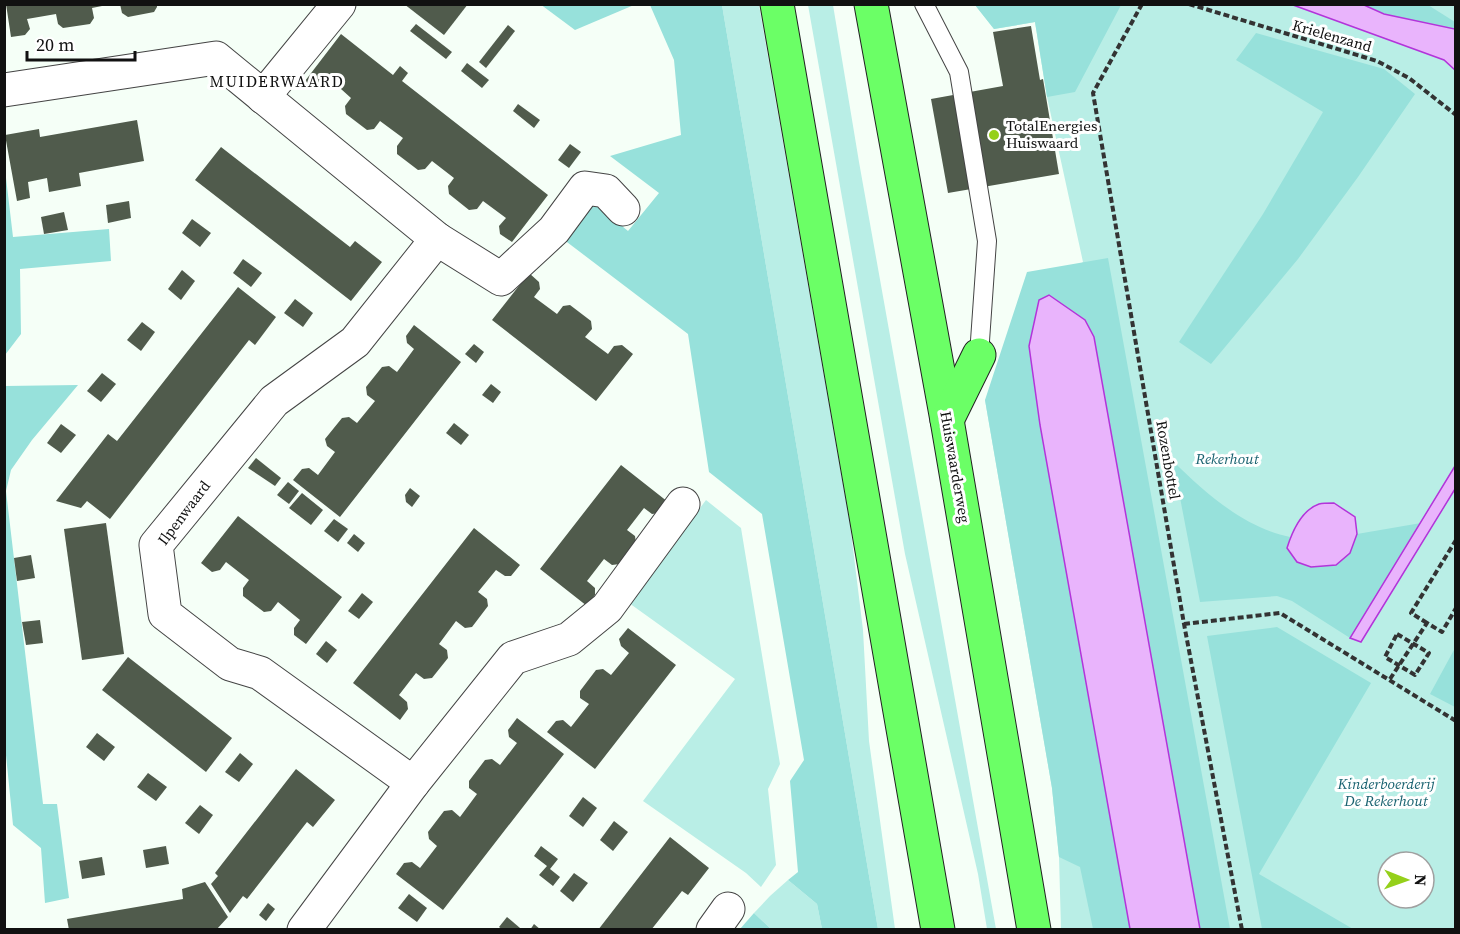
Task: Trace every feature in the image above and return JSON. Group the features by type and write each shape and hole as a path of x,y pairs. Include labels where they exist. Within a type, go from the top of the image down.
{"highway":[{"path":"777,4 938,930"},
{"name":"Huiswaarderweg","path":"871,4 947,420 1034,930"},
{"path":"947,420 979,355"}],"street":[{"path":"263,97 339,4"},
{"path":"4,90 216,58 437,239 501,279 554,230 585,188 606,191 623,209"},
{"name":"Ilpenwaard","path":"413,783 260,673 230,664 165,614 156,545 274,401 355,342 437,239"},
{"path":"304,930 413,783 513,658 569,639 607,608 683,504"}],"lane":[{"path":"924,4 959,72 987,241 979,355"}],"path":[{"name":"Rozenbottel","path":"1142,4 1093,93 1184,624 1242,930"},
{"name":"Krielenzand","path":"1189,4 1377,61 1409,78 1455,115"},
{"path":"1455,540 1411,613 1442,632 1455,608"},
{"path":"1184,624 1280,614 1455,720"},
{"path":"1390,679 1427,623"},
{"path":"1397,634 1414,643 1429,653 1415,675 1385,657 1397,634"}],"green space":[{"path":"722,5 759,5 850,524 863,630 869,741 895,929 878,929"},
{"path":"808,5 833,5 996,929 987,929 978,874 905,554"},
{"name":"Rekerhout","path":"975,5 1455,5 1455,929 1061,929 1059,857 1052,788 985,400 1029,345 1039,300 1083,262 1047,97 1035,22 994,29"},
{"path":"706,500 741,528 780,764 768,789 776,865 761,887 746,873 643,801 735,679 629,603"},
{"path":"788,880 817,904 822,929 771,929 754,913"}],"shaded area":[{"path":"540,4 634,4 634,5 575,30"},
{"path":"650,5 722,5 878,929 822,929 817,904 788,880 798,872 790,781 804,760 762,514 709,472 688,334 559,236 589,199 628,231 659,193 610,156 681,135 674,60"},
{"path":"975,5 1121,5 1075,92 1047,97 1035,22 994,29"},
{"path":"1293,5 1364,5 1384,14 1455,29 1455,70 1444,60"},
{"path":"1364,5 1428,5 1455,22 1455,29 1384,14"},
{"path":"1256,33 1384,69 1415,94 1298,259 1211,364 1179,342 1263,214 1323,112 1236,60"},
{"path":"4,161 13,237 109,229 111,261 20,269 21,334 5,355"},
{"path":"1108,258 1230,929 1200,929 1094,337 1085,320 1040,425 1130,929 1093,929 1080,867 1059,857 1052,788 985,400 1027,272"},
{"path":"1049,295 1085,320 1094,337 1200,929 1130,929 1040,425 1029,346 1039,300"},
{"path":"78,385 32,440 11,470 6,491 43,804 57,804 69,898 45,903 41,848 13,825 4,735 5,386"},
{"path":"1173,461 1227,508 1257,526 1290,537 1287,548 1297,562 1350,553 1357,534 1421,523 1350,638 1292,601 1277,596 1200,602"},
{"path":"1455,466 1455,489 1361,642 1350,638"},
{"path":"1334,503 1355,517 1357,534 1350,553 1336,565 1311,567 1297,562 1287,548 1298,522 1313,507"},
{"path":"1277,627 1371,683 1259,874 1353,929 1262,929 1207,636"},
{"path":"1455,648 1456,707 1430,694"},
{"path":"754,913 771,929 740,929"}],"building":[{"path":"6,4 102,4 102,6 92,8 94,18 90,24 63,28 58,24 56,14 27,19 30,29 25,35 11,37"},
{"path":"120,4 157,4 157,7 154,12 128,17 122,13"},
{"path":"404,4 468,4 444,35"},
{"path":"416,24 452,52 446,59 410,31"},
{"path":"508,25 515,31 486,68 479,62"},
{"path":"1031,26 1040,80 1043,79 1059,174 948,193 931,99 1003,86 993,32"},
{"path":"341,34 393,75 400,66 408,73 402,81 548,195 512,242 500,234 499,226 506,218 483,201 477,209 469,210 449,194 448,186 454,178 432,161 425,169 418,170 397,154 397,146 403,138 380,121 374,129 367,130 346,114 345,106 351,98 341,89 329,81 323,89 315,90 305,81"},
{"path":"467,63 489,80 482,88 461,71"},
{"path":"518,104 540,120 534,128 513,111"},
{"path":"137,120 144,161 79,173 81,186 49,192 47,178 28,182 30,198 17,201 5,135 39,129 40,137"},
{"path":"570,144 581,152 569,168 558,160"},
{"path":"221,147 350,247 355,241 382,262 351,301 195,180"},
{"path":"129,201 131,218 108,223 106,205"},
{"path":"64,212 68,230 44,234 41,217"},
{"path":"192,219 211,233 200,247 182,233"},
{"path":"243,259 262,273 251,287 233,273"},
{"path":"182,270 195,281 181,300 168,289"},
{"path":"529,273 539,282 540,289 534,297 557,314 563,306 570,305 591,321 592,329 585,337 608,354 614,346 622,345 633,354 596,401 492,320"},
{"path":"238,287 276,317 255,345 249,340 110,519 87,501 81,508 56,501 108,434 117,441"},
{"path":"295,299 313,313 303,327 284,313"},
{"path":"142,322 155,332 141,351 127,340"},
{"path":"414,325 461,362 340,517 293,480 302,469 309,468 318,475 335,452 327,446 325,439 342,418 349,417 357,423 375,401 367,395 366,387 382,367 389,366 397,372 414,349 407,343 406,336"},
{"path":"474,344 484,352 476,363 465,354"},
{"path":"102,373 116,384 101,402 87,391"},
{"path":"491,384 501,392 493,403 482,395"},
{"path":"454,423 469,435 461,445 446,433"},
{"path":"61,424 76,435 61,453 47,443"},
{"path":"256,458 281,478 275,486 248,468"},
{"path":"621,465 668,502 660,513 652,514 644,508 627,530 635,536 636,543 620,564 612,565 604,559 587,581 595,588 595,595 587,606 540,569"},
{"path":"288,482 299,491 289,504 277,495"},
{"path":"410,488 420,496 412,507 406,502 405,495"},
{"path":"302,493 323,510 311,525 289,508"},
{"path":"238,516 342,597 306,644 294,635 294,628 300,620 278,602 271,611 264,612 243,596 243,588 249,580 226,562 220,570 212,572 201,563"},
{"path":"334,519 348,529 338,542 324,531"},
{"path":"106,523 124,654 82,660 64,529"},
{"path":"474,528 520,565 511,576 505,576 496,570 478,592 487,599 488,606 472,627 465,628 456,621 439,644 447,650 448,658 432,678 424,679 416,673 399,695 407,702 408,709 400,720 353,683"},
{"path":"354,534 365,543 358,552 347,543"},
{"path":"31,555 35,578 17,581 14,558"},
{"path":"362,593 373,602 359,619 348,611"},
{"path":"40,620 43,643 26,645 22,622"},
{"path":"628,628 676,665 595,769 547,732 556,721 563,720 571,727 589,704 580,698 580,691 596,670 603,669 611,675 629,653 621,646 619,639"},
{"path":"326,641 337,650 327,663 316,654"},
{"path":"128,657 232,738 206,772 102,690"},
{"path":"517,718 564,754 443,910 396,874 404,863 412,862 420,868 437,846 429,839 428,832 444,811 452,810 460,817 477,794 469,788 469,781 485,760 492,759 500,765 517,743 509,737 508,730"},
{"path":"97,733 115,747 104,761 86,747"},
{"path":"240,753 253,764 239,782 225,772"},
{"path":"296,769 335,800 313,827 307,822 247,899 243,896 230,913 211,884 218,876 215,873"},
{"path":"148,773 167,787 156,801 137,787"},
{"path":"583,797 597,808 583,827 569,816"},
{"path":"200,805 213,815 199,834 185,823"},
{"path":"614,821 628,832 613,851 600,840"},
{"path":"670,837 709,868 688,895 682,891 651,930 598,930"},
{"path":"166,846 169,864 146,868 143,850"},
{"path":"541,846 558,859 550,869 560,877 553,886 539,875 547,866 534,856"},
{"path":"102,857 105,875 82,879 79,861"},
{"path":"574,873 588,883 573,902 560,891"},
{"path":"205,882 228,917 217,929 69,930 67,919 183,899 182,889"},
{"path":"409,894 427,908 417,922 398,908"},
{"path":"268,903 275,909 266,921 259,915"},
{"path":"507,917 520,928 519,930 503,930 499,927"},
{"path":"534,924 541,930 530,930"}],"place":[{"name":"TotalEnergies Huiswaard","path":"994,135"}],"district":[{"name":"MUIDERWAARD","path":"277,81"}],"park label":[{"name":"Kinderboerderij De Rekerhout","path":"1386,792"}]}
